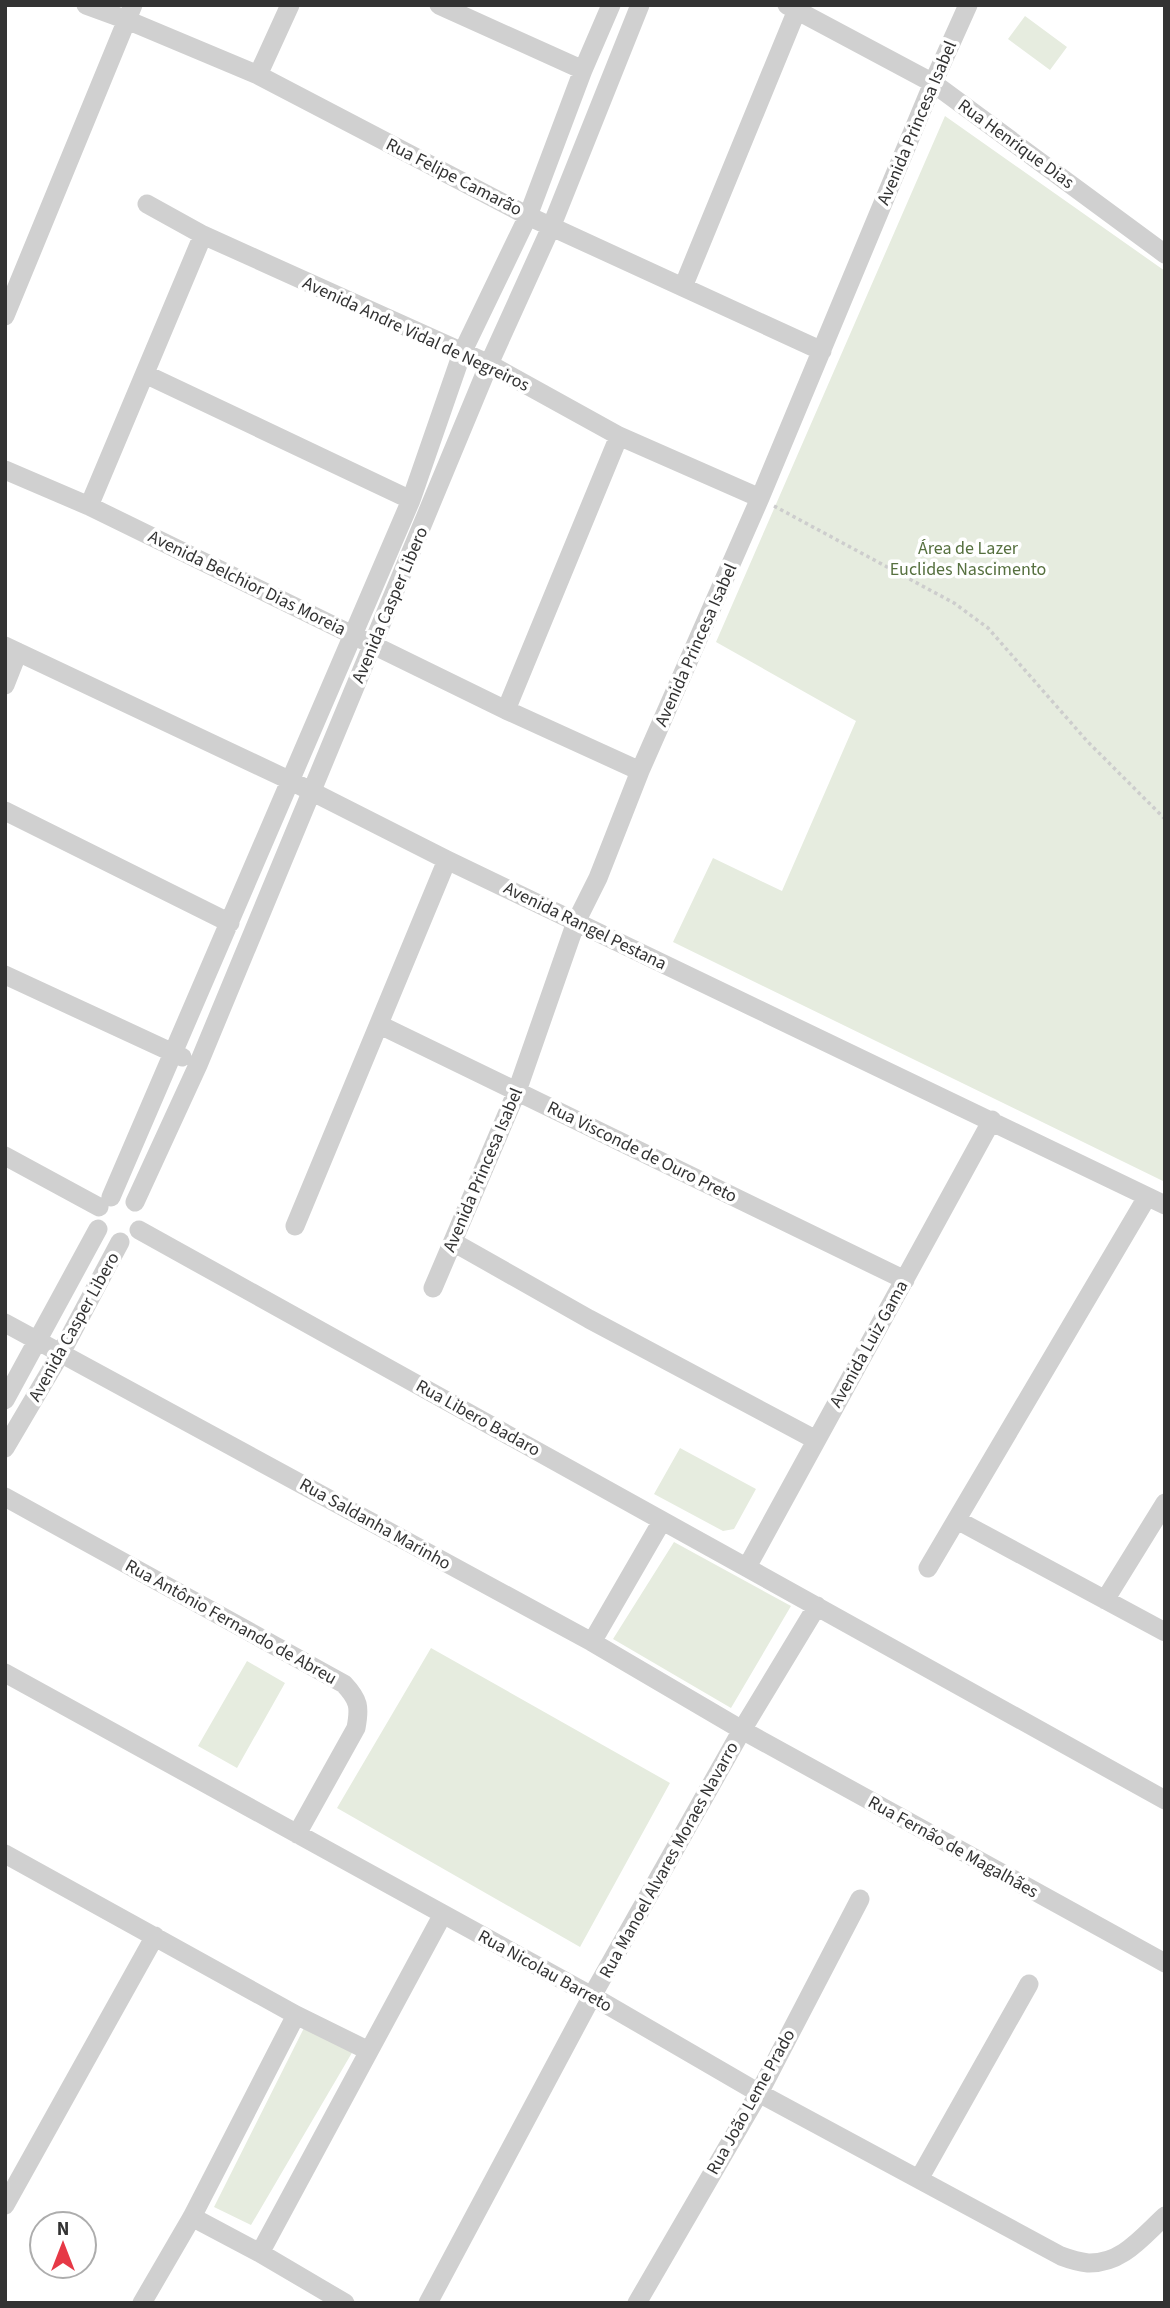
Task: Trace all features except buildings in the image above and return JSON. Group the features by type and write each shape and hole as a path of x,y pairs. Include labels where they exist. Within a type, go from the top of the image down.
{"street":[{"name":"Rua Felipe Camarão","path":"86,5 130,12 528,215 822,351"},
{"path":"258,75 290,5"},
{"path":"439,5 583,70"},
{"name":"Avenida Casper Libero","path":"105,1202 230,923 411,500 463,353 528,215 583,70 611,5"},
{"name":"Avenida Casper Libero","path":"135,1202 198,1065 489,364 552,225 640,5"},
{"name":"Avenida Princesa Isabel","path":"433,1288 517,1091 576,922 598,878 640,771 760,498 968,5"},
{"path":"683,287 794,7"},
{"name":"Rua Henrique Dias","path":"794,7 933,83 1165,254"},
{"path":"5,316 130,12"},
{"name":"Avenida Andre Vidal de Negreiros","path":"147,204 203,235 489,364 619,436 760,498"},
{"path":"89,506 203,235"},
{"path":"145,374 411,500"},
{"path":"506,710 619,436"},
{"name":"Avenida Belchior Dias Moreia","path":"5,470 89,506 506,710 640,771"},
{"path":"5,685 12,649"},
{"name":"Avenida Rangel Pestana","path":"12,649 291,780 447,860 1156,1201"},
{"path":"5,811 230,923"},
{"path":"295,1226 447,860"},
{"path":"5,975 198,1065"},
{"name":"Rua Visconde de Ouro Preto","path":"380,1025 905,1280"},
{"name":"Avenida Luiz Gama","path":"747,1567 992,1121"},
{"path":"5,1156 105,1202"},
{"path":"121,1196 135,1202 142,1215 139,1230 128,1240 120,1242 105,1238 95,1219 105,1202 121,1196"},
{"path":"928,1567 1156,1201"},
{"name":"Avenida Casper Libero","path":"5,1400 98,1229"},
{"name":"Rua Libero Badaro","path":"139,1230 1165,1800"},
{"name":"Avenida Casper Libero","path":"5,1448 61,1353 120,1242"},
{"path":"453,1242 589,1319 816,1440"},
{"name":"Rua Saldanha Marinho","path":"5,1323 592,1642 742,1730"},
{"name":"Rua Antônio Fernando de Abreu","path":"5,1497 344,1684 356,1697 359,1713 356,1728 297,1834"},
{"path":"1105,1600 1165,1503"},
{"path":"957,1520 1165,1632"},
{"path":"592,1642 662,1521"},
{"name":"Rua Manoel Alvares Moraes Navarro","path":"428,2303 592,1996 742,1730 817,1606"},
{"name":"Rua Nicolau Barreto","path":"5,1673 592,1996 759,2093 1061,2256 1086,2263 1106,2261 1125,2253 1165,2216"},
{"name":"Rua Fernão de Magalhães","path":"742,1730 1165,1963"},
{"path":"5,1854 296,2015 369,2052"},
{"name":"Rua João Leme Prado","path":"638,2303 759,2093 860,1899"},
{"path":"260,2253 443,1914"},
{"path":"5,2205 155,1936"},
{"path":"919,2179 1029,1984"},
{"path":"142,2303 192,2217 296,2015"},
{"path":"192,2217 345,2303"}],"path":[{"path":"760,498 954,603 988,628 1087,741 1165,819"}],"green space":[{"path":"1025,16 1067,47 1050,70 1008,39"},
{"name":"Área de Lazer Euclides Nascimento","path":"945,116 1165,271 1165,1182 673,942 713,858 782,891 856,721 716,642"},
{"path":"680,1448 756,1489 734,1529 723,1531 654,1494"},
{"path":"674,1542 791,1606 731,1708 613,1639"},
{"path":"431,1648 670,1783 580,1947 337,1808"},
{"path":"247,1661 285,1683 237,1768 198,1746"},
{"path":"305,2026 353,2051 251,2225 214,2207"}]}
